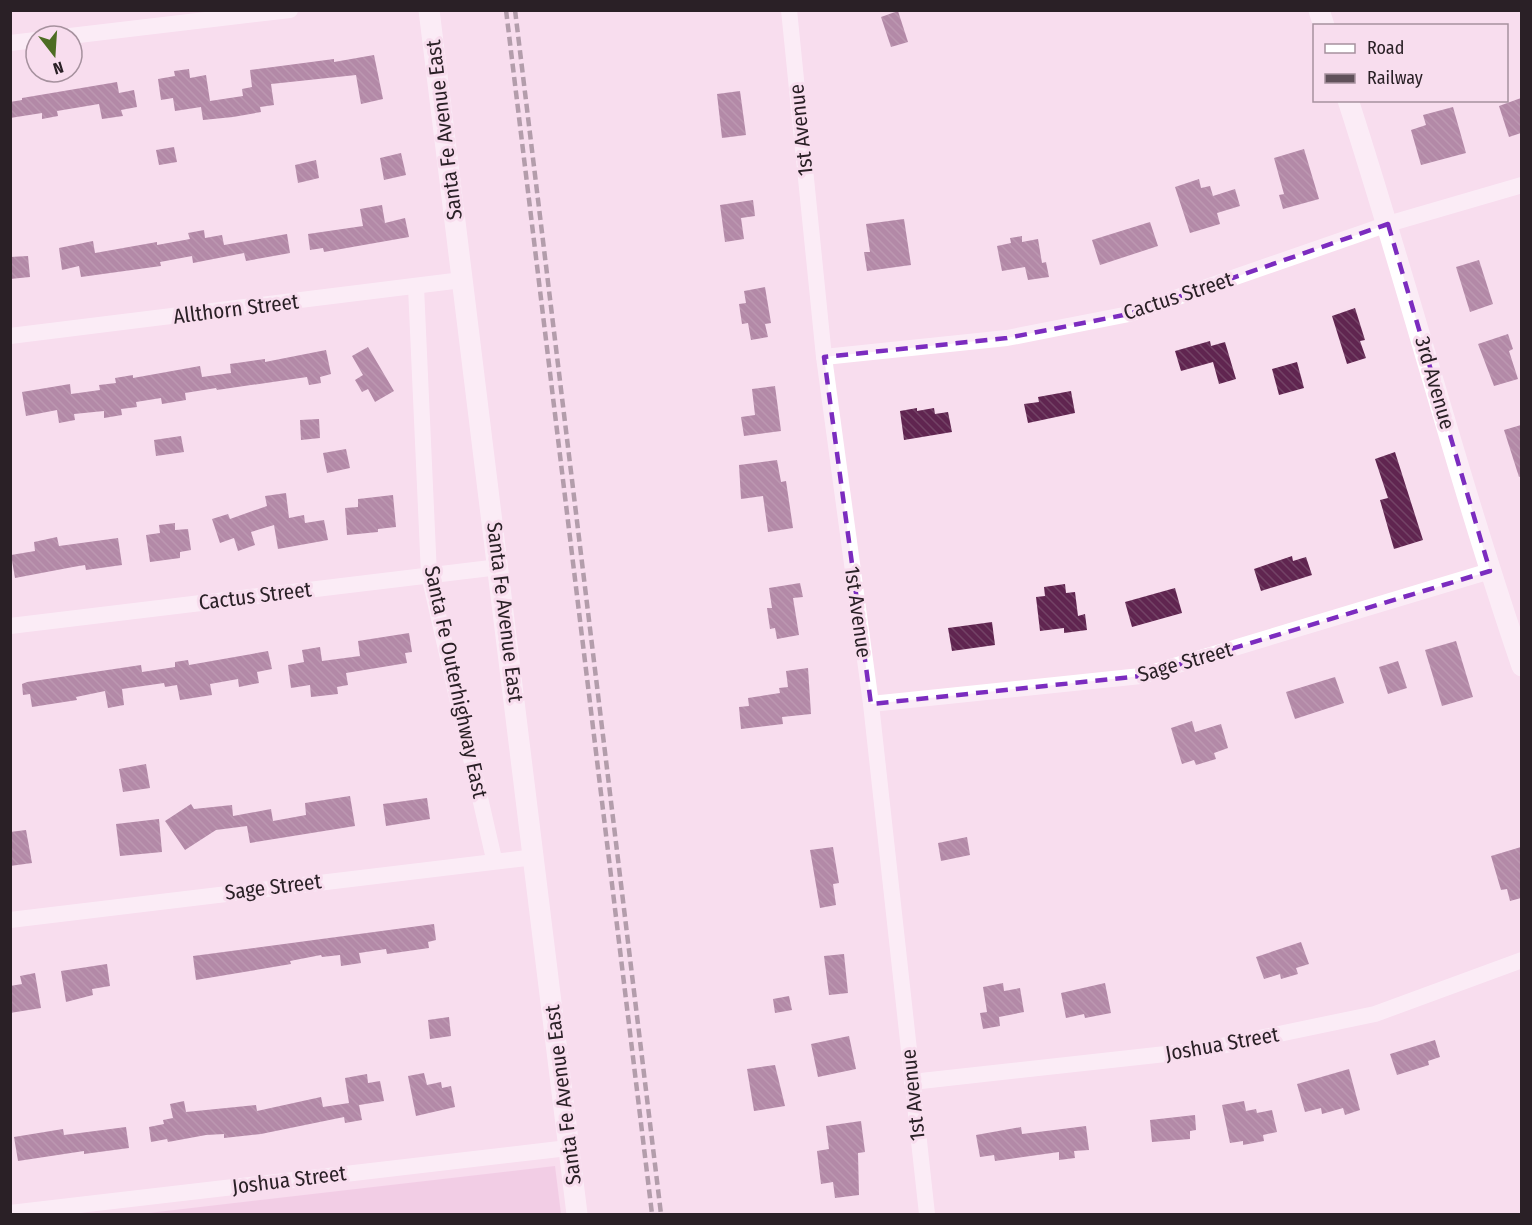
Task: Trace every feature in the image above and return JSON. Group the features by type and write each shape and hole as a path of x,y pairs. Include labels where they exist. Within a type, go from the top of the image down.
{"street":[{"path":"84,34 290,10"},
{"name":"Santa Fe Avenue East","path":"429,10 535,856 577,1215"},
{"name":"1st Avenue","path":"789,10 824,357 871,704 927,1215"},
{"name":"3rd Avenue","path":"1349,102 1388,224 1490,572 1521,666"},
{"name":"Cactus Street","path":"824,357 1008,338 1129,314 1388,224 1521,185"},
{"name":"Allthorn Street","path":"10,336 462,280"},
{"name":"Santa Fe Outerhighway East","path":"416,287 429,575 494,859"},
{"name":"Cactus Street","path":"10,626 499,567"},
{"name":"Sage Street","path":"871,704 1141,676 1490,572"},
{"name":"Sage Street","path":"10,920 494,859 535,856"},
{"name":"Joshua Street","path":"912,1082 1202,1050 1375,1014 1521,960"},
{"name":"Joshua Street","path":"10,1213 568,1148"}],"highlighted area":[{"path":"1388,224 1490,571 1141,676 871,704 824,357 1007,338 1129,314"}],"shaded area":[{"path":"555,1166 561,1214 140,1214"}],"building":[{"path":"898,11 908,42 891,47 881,17"},
{"path":"374,55 383,99 361,104 356,75 271,84 274,105 260,107 261,112 233,117 203,120 201,107 175,111 173,98 161,100 158,79 175,76 174,71 189,69 190,78 206,75 210,101 243,96 242,89 252,87 250,70 334,59 334,62"},
{"path":"117,82 119,93 134,90 137,107 121,110 123,116 102,119 99,104 57,111 58,116 42,119 42,113 10,118 10,102"},
{"path":"740,91 746,135 722,138 717,94"},
{"path":"1521,98 1521,133 1509,137 1499,106"},
{"path":"1453,107 1466,153 1421,165 1411,130 1426,125 1423,115"},
{"path":"174,147 177,162 159,165 156,150"},
{"path":"1304,149 1319,199 1283,209 1279,195 1284,194 1274,158"},
{"path":"401,153 406,175 384,180 380,158"},
{"path":"316,160 319,178 298,183 295,165"},
{"path":"1199,179 1201,188 1210,186 1213,196 1235,189 1240,206 1217,213 1220,224 1190,233 1175,187"},
{"path":"753,200 755,216 741,218 744,239 725,242 720,205"},
{"path":"382,205 385,223 405,218 409,237 324,252 323,248 310,250 308,234 363,226 360,209"},
{"path":"904,219 911,265 867,271 864,252 870,252 866,224"},
{"path":"1150,222 1158,246 1100,265 1092,240"},
{"path":"204,230 205,238 222,235 224,245 287,234 290,253 246,261 244,253 193,263 192,256 160,262 161,266 81,277 79,266 62,270 59,248 93,241 95,253 157,242 157,245 190,239 188,233"},
{"path":"1022,236 1022,242 1038,239 1042,263 1046,262 1049,277 1028,280 1025,267 1002,271 997,246 1011,243 1010,238"},
{"path":"28,256 30,277 10,279 10,257"},
{"path":"1479,260 1493,304 1470,312 1456,267"},
{"path":"765,287 771,323 765,324 768,337 751,340 748,323 742,324 739,304 746,303 744,291"},
{"path":"1355,308 1365,340 1360,341 1366,358 1347,364 1332,316"},
{"path":"1508,334 1513,349 1509,351 1518,379 1494,386 1478,344"},
{"path":"1210,341 1211,346 1225,342 1236,379 1219,384 1213,362 1181,371 1175,351"},
{"path":"368,347 394,391 375,402 368,389 362,392 355,380 363,375 352,356"},
{"path":"326,350 331,374 320,377 321,383 309,385 307,377 185,393 186,400 162,404 161,398 136,402 137,407 121,409 122,415 104,418 104,411 74,414 75,420 59,423 57,410 26,416 22,392 70,384 71,394 100,390 99,385 116,383 115,378 133,375 133,378 200,366 202,377 231,373 230,364 265,359 265,362"},
{"path":"1297,362 1304,388 1279,395 1272,369"},
{"path":"775,386 781,431 744,436 741,417 755,415 752,389"},
{"path":"1071,391 1075,413 1028,423 1024,404 1039,402 1038,397"},
{"path":"917,408 917,411 934,408 935,414 948,412 952,432 904,440 900,411"},
{"path":"319,419 320,438 301,440 300,420"},
{"path":"1521,425 1521,476 1519,477 1504,430"},
{"path":"181,436 184,452 156,456 154,440"},
{"path":"346,449 350,468 327,473 323,453"},
{"path":"1395,452 1423,540 1394,549 1380,500 1388,498 1375,459"},
{"path":"777,460 781,482 786,481 793,528 768,532 763,496 741,499 739,465"},
{"path":"286,493 289,518 304,515 305,523 324,520 328,540 278,549 274,525 251,532 255,545 238,551 234,538 220,543 212,519 228,514 230,519 267,506 265,496"},
{"path":"393,495 396,527 378,529 378,532 347,535 345,508 358,507 358,499"},
{"path":"175,523 175,530 188,529 191,550 180,552 180,558 150,562 146,535 160,533 159,525"},
{"path":"57,537 59,546 118,538 122,565 86,570 85,565 15,578 11,555 35,551 34,542"},
{"path":"1292,556 1293,561 1306,557 1312,575 1261,591 1254,569"},
{"path":"800,583 803,597 793,598 799,635 777,639 775,628 770,629 767,608 772,608 769,588"},
{"path":"1065,584 1066,593 1075,592 1078,616 1085,614 1087,630 1064,633 1064,628 1040,631 1036,597 1045,596 1044,587"},
{"path":"1175,588 1182,613 1132,627 1125,602"},
{"path":"992,622 995,645 952,651 948,628"},
{"path":"409,633 412,652 405,653 407,663 346,673 348,685 337,687 338,694 311,697 310,685 291,688 288,665 304,662 302,650 320,647 322,661 360,656 358,641"},
{"path":"1456,641 1473,697 1442,706 1425,650"},
{"path":"268,651 272,669 257,672 259,683 239,687 238,679 210,684 212,695 180,700 177,685 165,687 164,683 122,689 124,705 108,708 105,691 76,697 77,700 32,707 30,694 23,695 22,684 27,682 141,665 142,672 175,667 175,662 188,660 189,665"},
{"path":"1398,661 1407,688 1388,694 1379,667"},
{"path":"808,668 811,714 782,717 783,724 741,729 739,707 749,706 748,698 780,693 779,688 788,687 786,671"},
{"path":"1335,677 1344,703 1295,719 1286,692"},
{"path":"1192,721 1195,732 1221,724 1228,748 1214,753 1216,759 1196,765 1194,760 1182,764 1171,728"},
{"path":"146,764 150,788 123,792 119,769"},
{"path":"350,796 355,826 250,843 247,826 216,830 185,850 165,821 191,804 194,809 232,805 233,816 271,809 273,821 306,815 305,803"},
{"path":"427,798 430,819 386,826 383,804"},
{"path":"159,819 162,852 120,856 116,824"},
{"path":"26,830 32,863 10,866 10,832"},
{"path":"967,837 970,855 941,861 938,843"},
{"path":"833,847 839,883 833,884 836,905 820,908 810,850"},
{"path":"1521,847 1521,898 1510,901 1507,889 1501,890 1491,856"},
{"path":"434,924 436,940 428,942 429,948 387,954 386,949 359,953 361,963 341,966 340,955 322,957 321,955 290,961 291,964 196,980 193,956"},
{"path":"1301,942 1309,964 1296,968 1298,974 1281,979 1280,974 1264,979 1256,957"},
{"path":"844,954 848,993 829,995 824,956"},
{"path":"107,964 110,986 92,989 93,995 66,1002 61,971"},
{"path":"35,973 41,1008 10,1013 10,986 22,984 20,976"},
{"path":"1003,983 1004,991 1020,988 1024,1012 999,1017 1000,1026 983,1029 980,1013 987,1012 983,987"},
{"path":"1105,983 1111,1013 1085,1018 1084,1014 1066,1018 1061,993"},
{"path":"789,996 792,1010 775,1013 773,999"},
{"path":"449,1017 451,1036 430,1039 428,1020"},
{"path":"849,1036 856,1069 818,1077 811,1044"},
{"path":"1435,1040 1440,1057 1428,1061 1429,1065 1397,1075 1390,1054"},
{"path":"775,1065 785,1106 754,1111 747,1069"},
{"path":"1349,1069 1360,1110 1345,1115 1343,1108 1322,1114 1321,1108 1305,1112 1297,1084"},
{"path":"424,1073 427,1085 441,1082 442,1088 451,1086 455,1107 416,1116 408,1076"},
{"path":"367,1074 368,1083 380,1081 384,1101 359,1105 362,1120 345,1123 344,1117 261,1134 224,1138 224,1134 206,1135 168,1142 167,1139 151,1142 149,1127 164,1124 163,1120 173,1118 170,1104 184,1101 186,1112 256,1105 257,1111 321,1097 323,1107 349,1103 345,1078"},
{"path":"1244,1101 1246,1111 1256,1109 1257,1113 1272,1110 1277,1132 1263,1135 1264,1141 1243,1145 1243,1141 1230,1143 1222,1105"},
{"path":"1195,1115 1196,1130 1190,1131 1190,1139 1152,1142 1150,1120"},
{"path":"861,1121 865,1152 858,1153 859,1195 835,1198 833,1182 821,1184 817,1151 829,1149 826,1126"},
{"path":"1086,1126 1089,1150 1074,1151 1075,1158 1059,1160 1059,1152 995,1161 994,1155 980,1157 976,1135 1021,1127 1022,1134"},
{"path":"126,1127 129,1148 84,1154 84,1151 18,1161 14,1137 63,1129 64,1135"}],"railway":[{"path":"506,10 652,1214"},
{"path":"515,10 661,1214"}]}
